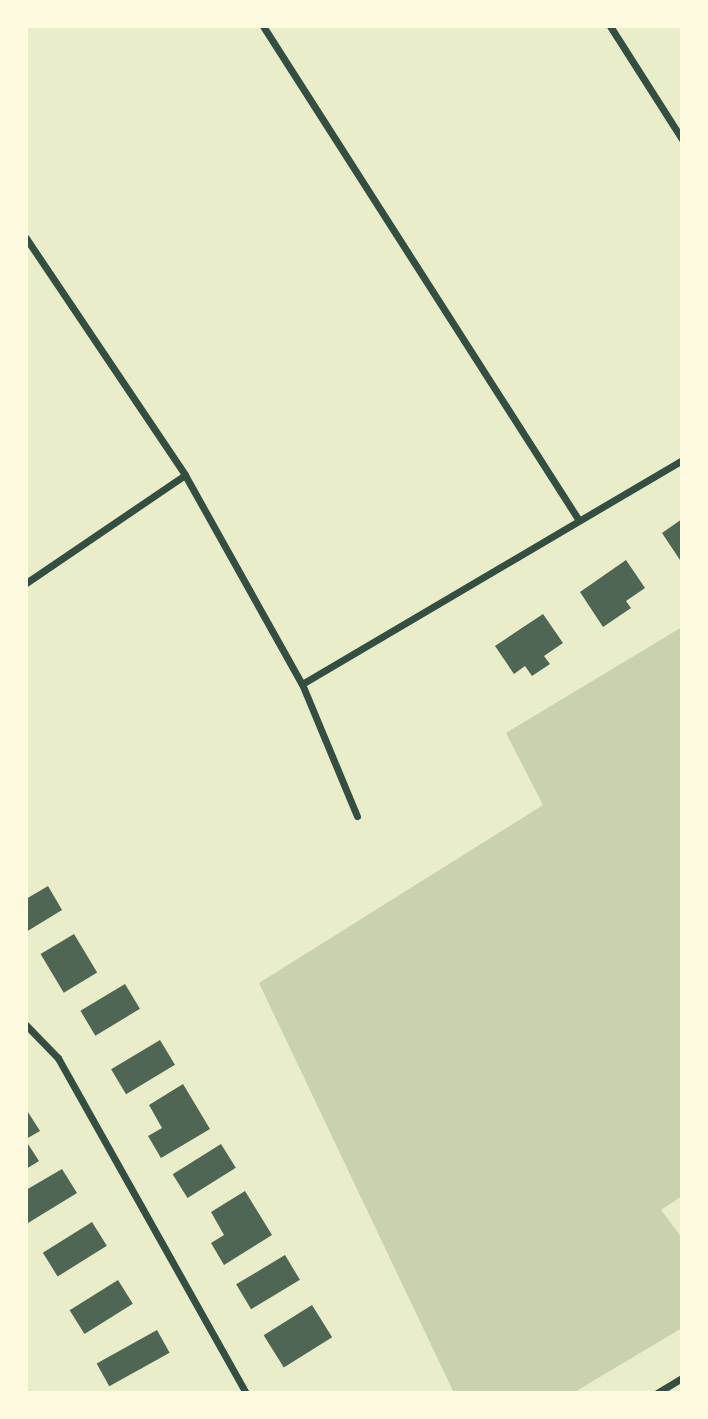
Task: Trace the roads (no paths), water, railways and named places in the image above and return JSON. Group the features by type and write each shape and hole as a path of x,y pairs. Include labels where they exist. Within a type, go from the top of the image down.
{"street":[{"path":"263,26 578,519"},
{"path":"610,26 682,139"},
{"path":"26,238 186,475 302,684 357,816"},
{"path":"302,684 682,460"},
{"path":"26,583 186,475"},
{"path":"26,1025 58,1058 246,1393"},
{"path":"657,1393 682,1378"}]}
